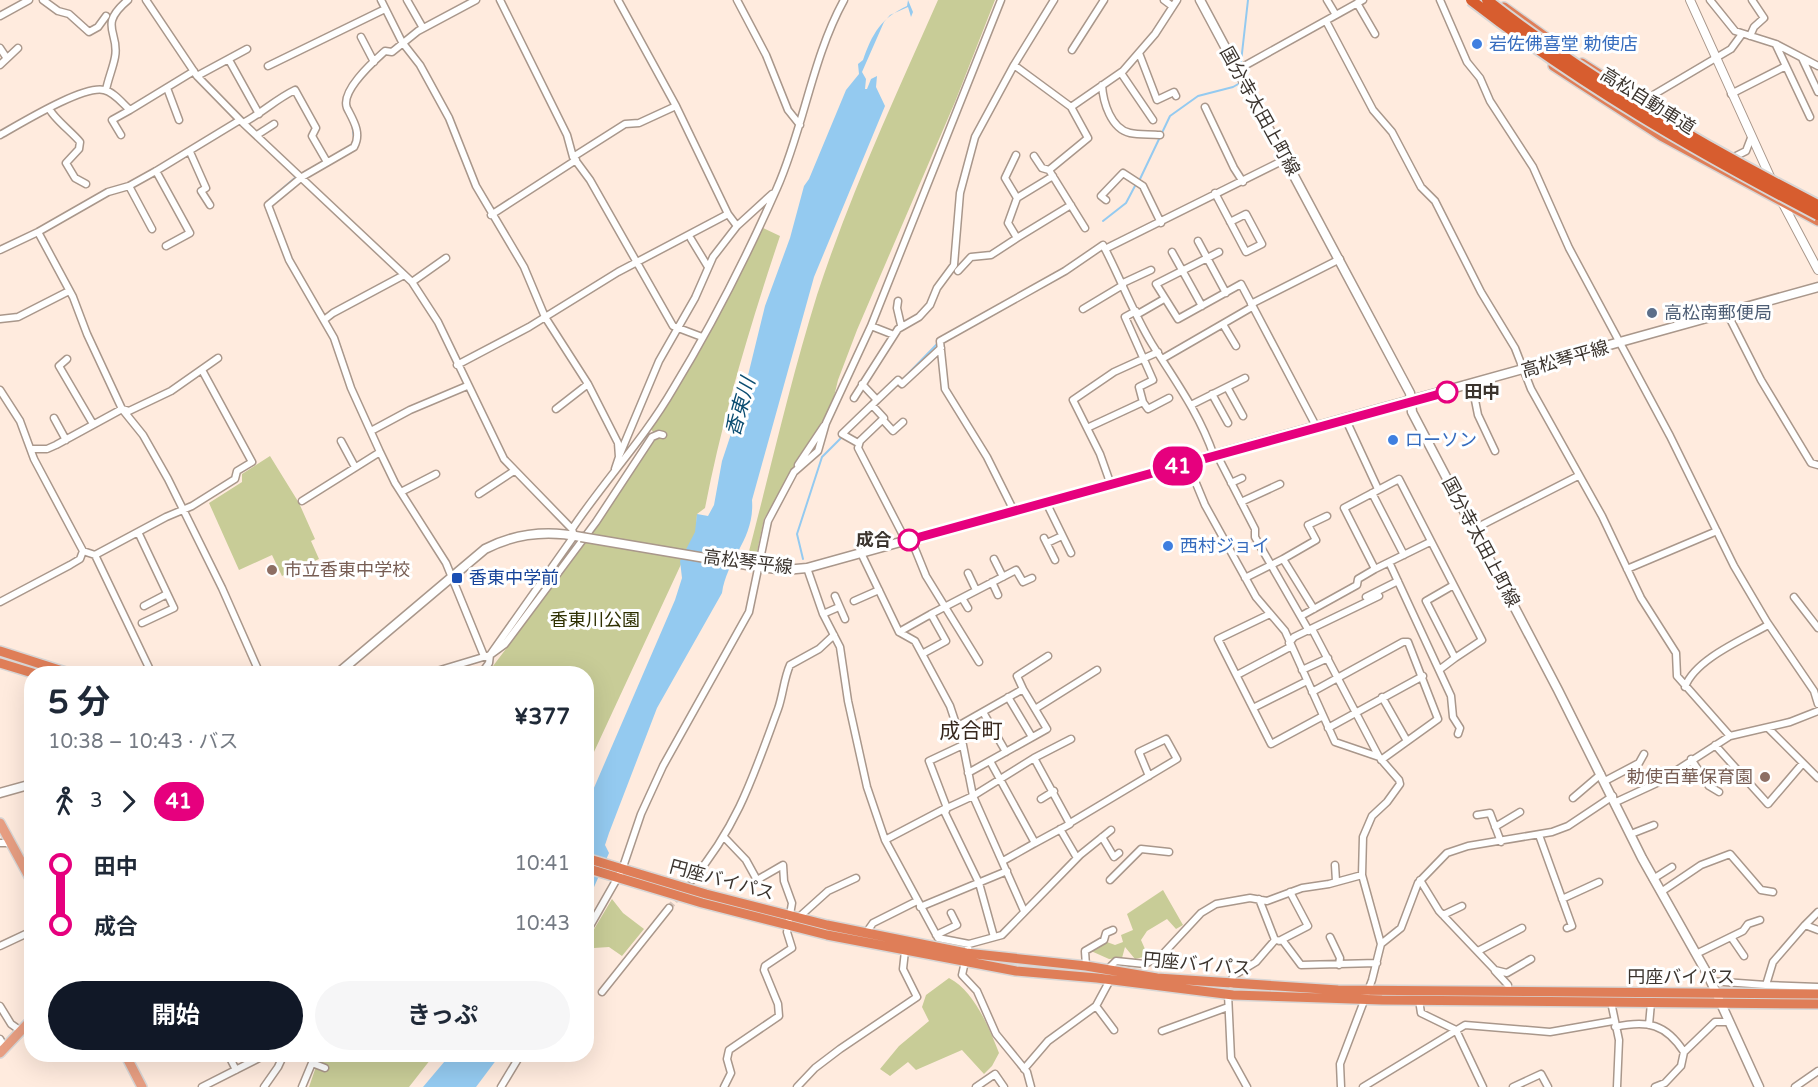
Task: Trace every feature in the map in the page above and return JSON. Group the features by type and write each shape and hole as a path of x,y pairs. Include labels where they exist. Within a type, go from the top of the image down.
{"highway":[{"path":"1464,0 1545,60 1629,116 1691,154 1818,221"},
{"name":"高松自動車道","path":"1472,0 1534,47 1630,111 1742,176 1818,215"},
{"name":"高松自動車道","path":"1487,0 1556,51 1634,102 1711,148 1818,206"},
{"path":"1495,0 1559,47 1643,102 1768,174 1818,199"},
{"path":"0,651 47,666"},
{"path":"0,663 24,670"},
{"name":"円座バイパス","path":"594,862 616,873"},
{"name":"円座バイパス","path":"594,869 792,919 905,951 966,953 1016,971 1229,990 1366,995 1419,1000 1818,1004"},
{"name":"円座バイパス","path":"792,919 966,953 1018,961 1086,966 1229,990"},
{"name":"円座バイパス","path":"1366,995 1508,992 1818,994"}],"main road":[{"name":"国分寺太田上町線","path":"1200,0 1410,393 1413,412 1614,799 1653,879 1710,981 1759,1087"},
{"name":"高松琴平線","path":"346,666 485,549 510,538 539,532 576,534 755,567 785,570 807,568 1412,402 1818,287"},
{"path":"0,793 24,786"},
{"path":"0,823 24,867"},
{"path":"2,1046 24,1028"},
{"path":"129,1062 142,1087"}],"street":[{"path":"0,15 29,0"},
{"path":"43,0 69,14 89,32 106,16"},
{"path":"106,90 116,49 110,28 113,18 129,0"},
{"path":"146,0 196,73 242,121 412,282 438,322 504,459 576,534"},
{"path":"407,0 422,27"},
{"path":"476,0 422,27 374,62 350,90 349,110 357,131 356,143 300,176 269,202 269,210 289,260 334,338 351,388 380,452 401,492 447,564 487,655 489,663 487,666"},
{"path":"500,0 567,135 574,158 637,264 677,330 702,337"},
{"path":"618,0 676,106 728,214 737,226"},
{"path":"737,0 766,55 788,110 800,124"},
{"path":"487,655 576,534 613,475 673,390 702,337 777,190 793,152 832,22 844,0"},
{"path":"594,917 663,766 749,612 754,600 755,567 768,521 794,472 818,451 826,423 871,326 1001,0"},
{"path":"854,398 894,334 902,325 919,316 930,305 937,288 954,266 960,193 969,153 981,123 1054,0"},
{"path":"1072,50 1104,0"},
{"path":"1164,0 1172,6"},
{"path":"1071,107 1121,73 1155,34 1177,0"},
{"path":"1327,0 1336,15"},
{"path":"1440,0 1467,62 1480,78 1490,101 1533,167 1569,248 1717,531 1768,625 1814,691 1818,704"},
{"path":"1690,0 1768,174 1818,270"},
{"path":"1710,0 1731,26 1742,34 1776,44 1818,66"},
{"path":"1750,36 1754,27 1764,18 1752,0"},
{"path":"383,1 401,41 420,65 449,118 491,215 524,267 545,317 588,384 618,443 619,457"},
{"path":"1237,70 1360,2 1375,34"},
{"path":"268,66 386,9"},
{"path":"1326,21 1373,110 1392,132 1421,187 1434,201 1481,292 1515,348 1523,370 1578,476 1602,516 1641,598 1676,653 1677,676 1730,736"},
{"path":"101,23 110,28"},
{"path":"1643,102 1731,49 1742,34"},
{"path":"361,37 374,62"},
{"path":"1776,44 1810,117"},
{"path":"0,48 6,57"},
{"path":"0,65 18,48"},
{"path":"121,135 111,120 167,88 229,60 247,49"},
{"path":"1139,53 1157,100 1174,92 1176,96"},
{"path":"1802,57 1818,92"},
{"path":"229,60 259,114"},
{"path":"1014,65 1071,107 1088,138 1049,170"},
{"path":"1731,94 1786,66"},
{"path":"1121,73 1152,120"},
{"path":"1102,85 1106,109 1122,130 1130,133 1160,135"},
{"path":"167,88 179,120"},
{"path":"0,135 49,108 83,93 106,90 130,110"},
{"path":"0,250 38,232 108,192 129,186 242,121 259,114 277,98 295,90 316,128 312,136 326,160"},
{"path":"491,215 625,124 639,123 676,106"},
{"path":"1205,107 1243,182"},
{"path":"49,108 51,114 64,123 80,142 79,149 66,163 75,178 86,184"},
{"path":"257,135 274,124"},
{"path":"1736,156 1746,151 1751,138"},
{"path":"189,152 206,188 201,191 210,205"},
{"path":"1016,155 1005,178 1017,198"},
{"path":"1034,156 1041,168 1049,170 1085,228"},
{"path":"1105,249 1286,159"},
{"path":"156,171 190,233 166,246"},
{"path":"1106,200 1101,196 1123,173 1143,186 1161,223"},
{"path":"1017,238 1008,224 1017,198 1053,176"},
{"path":"129,186 152,229"},
{"path":"613,475 659,361 708,267 737,226 777,190"},
{"path":"1215,194 1246,252 1262,244 1246,214 1230,222"},
{"path":"958,271 971,257 991,255 1071,205"},
{"path":"457,365 545,317 603,281 728,214"},
{"path":"38,232 69,291 122,410 143,435 183,510 256,666"},
{"path":"691,239 708,267"},
{"path":"1198,241 1226,292"},
{"path":"979,662 927,576 862,458 858,443 844,436 874,405 900,382 902,384 940,344 1065,271 1103,245 1158,352 1191,405 1215,456 1241,502 1270,565 1328,658 1380,758 1396,775 1400,784 1368,823 1363,837 1362,875 1381,944 1377,963 1340,1064 1341,1087"},
{"path":"1172,252 1202,306"},
{"path":"1219,252 1156,284 1164,299 1178,319 1241,284 1317,428"},
{"path":"412,282 446,258"},
{"path":"1162,359 1224,326 1224,322 1251,306 1340,259"},
{"path":"1083,309 1151,270"},
{"path":"325,319 404,275"},
{"path":"0,319 18,317 69,291"},
{"path":"1164,299 1125,317 1153,380 1139,387 1138,392 1143,402 1148,409 1168,398"},
{"path":"898,301 897,308 902,325"},
{"path":"1727,313 1761,380 1811,463 1818,465"},
{"path":"871,326 894,334"},
{"path":"1224,326 1236,346"},
{"path":"940,344 945,389 987,457 1014,511"},
{"path":"1111,485 1073,400 1075,396 1158,352"},
{"path":"31,449 47,449 122,410 129,411 171,391 218,358"},
{"path":"67,359 59,366 93,424"},
{"path":"82,551 95,555 183,510 220,490 235,479 237,471 252,462 202,370"},
{"path":"1191,405 1245,378"},
{"path":"556,409 588,384"},
{"path":"862,384 883,420 893,431 903,422"},
{"path":"1472,385 1478,415 1495,451"},
{"path":"371,431 410,410 467,386"},
{"path":"1227,387 1243,416"},
{"path":"0,390 20,422 33,459 82,551 80,559 0,602"},
{"path":"1212,394 1228,423"},
{"path":"1087,428 1143,402"},
{"path":"54,418 66,440"},
{"path":"858,443 883,420"},
{"path":"1346,420 1404,555"},
{"path":"453,666 487,655 505,644 596,522 652,437 663,435"},
{"path":"341,441 355,467"},
{"path":"302,501 380,452"},
{"path":"1188,464 1205,505 1245,578 1256,597 1285,632 1335,742 1380,758"},
{"path":"480,494 514,471"},
{"path":"401,492 436,474"},
{"path":"1474,529 1578,476"},
{"path":"1231,483 1242,478"},
{"path":"1375,569 1344,508 1399,479 1452,586 1482,640 1439,670"},
{"path":"1241,502 1280,484"},
{"path":"1046,502 1071,553"},
{"path":"1245,578 1316,540 1308,525 1327,516"},
{"path":"1627,569 1717,531"},
{"path":"138,532 174,608 142,623"},
{"path":"1055,560 1046,540 1062,536"},
{"path":"1368,599 1357,585 1358,579 1430,542"},
{"path":"861,554 899,632 912,638 950,706 963,745 973,796 1024,911"},
{"path":"95,555 148,666"},
{"path":"1284,558 1314,609"},
{"path":"994,559 1002,577"},
{"path":"1389,562 1432,651 1453,702 1454,717 1460,728 1458,734"},
{"path":"807,568 823,614 840,647 848,701 867,787 885,840 938,938 966,953"},
{"path":"899,632 1016,570 1023,582 1032,578"},
{"path":"968,573 976,590"},
{"path":"1237,675 1290,645 1294,637 1398,581"},
{"path":"992,582 998,595"},
{"path":"1301,616 1357,585"},
{"path":"1452,586 1426,601 1455,658"},
{"path":"854,601 879,590"},
{"path":"144,606 168,594"},
{"path":"835,596 845,619"},
{"path":"1368,599 1379,596"},
{"path":"1794,597 1818,628"},
{"path":"962,598 968,608"},
{"path":"823,614 839,607"},
{"path":"922,654 946,641 931,614"},
{"path":"1270,614 1218,639 1271,744 1323,716"},
{"path":"1685,687 1691,675 1715,655 1768,625"},
{"path":"692,880 725,838 743,803 785,688 790,665 819,649 834,635"},
{"path":"1312,692 1403,642 1408,642 1438,718 1380,758"},
{"path":"968,773 1047,729 1017,676 1048,656"},
{"path":"1302,670 1328,658"},
{"path":"1035,709 1097,670"},
{"path":"1328,728 1423,676"},
{"path":"1253,708 1307,681"},
{"path":"958,726 1023,688"},
{"path":"1008,697 1032,737"},
{"path":"1382,698 1407,741"},
{"path":"1381,944 1401,928 1420,880 1447,853 1468,846 1539,835 1568,826 1614,799 1657,783 1730,736 1808,717 1818,711"},
{"path":"983,712 1006,752"},
{"path":"1768,728 1818,778"},
{"path":"885,840 973,796 1034,758 1071,739"},
{"path":"1003,861 1060,830 1070,823 1149,776 1177,759 1166,739 1139,752 1149,776"},
{"path":"963,745 929,761 947,808 945,813 979,883 994,937"},
{"path":"1715,745 1768,804 1803,763"},
{"path":"1573,798 1603,778 1639,763 1644,754"},
{"path":"1034,758 1070,823"},
{"path":"1691,759 1709,786 1719,792"},
{"path":"990,760 1035,843"},
{"path":"1041,799 1054,791"},
{"path":"1477,815 1490,813 1500,842"},
{"path":"1495,827 1518,813 1521,820"},
{"path":"1631,834 1654,825"},
{"path":"1060,830 1077,858"},
{"path":"1031,1087 1024,1069 996,1034 977,991 964,980 961,969 966,953 1002,935 1077,858 1111,830"},
{"path":"1539,835 1572,926 1567,928"},
{"path":"1102,837 1114,857 1119,853"},
{"path":"724,1087 731,1074 727,1059 729,1050 779,1016 778,1004 764,970 765,966 792,948 792,903 784,880 783,865 757,880 746,860 725,838"},
{"path":"0,843 11,843"},
{"path":"1110,880 1141,849 1169,852"},
{"path":"1660,892 1701,866 1730,854 1761,890 1773,892"},
{"path":"1335,866 1336,881"},
{"path":"1653,879 1671,867"},
{"path":"867,933 873,923 1007,871"},
{"path":"1107,970 1116,962 1145,964 1161,956 1201,913 1216,904 1241,898 1267,901 1290,892 1362,875"},
{"path":"792,919 828,891 856,878"},
{"path":"1420,880 1443,915 1508,985 1508,992"},
{"path":"1562,899 1599,882"},
{"path":"1247,1087 1231,1058 1229,990 1233,976 1256,962 1277,940 1308,926 1290,892"},
{"path":"1259,899 1277,940"},
{"path":"1443,915 1461,906"},
{"path":"602,992 669,908"},
{"path":"1766,985 1773,962 1818,912"},
{"path":"936,935 957,925 951,913"},
{"path":"1696,954 1743,931 1748,924 1760,920"},
{"path":"1805,925 1818,930"},
{"path":"1478,951 1522,928"},
{"path":"1086,966 1086,951 1104,940 1106,933 1113,930"},
{"path":"0,946 24,935"},
{"path":"1330,937 1340,958 1340,965"},
{"path":"1731,937 1744,956"},
{"path":"1277,940 1283,941 1301,965 1377,963"},
{"path":"797,1087 815,1068 840,1049 917,997 903,969 905,951"},
{"path":"1495,970 1507,973 1531,959"},
{"path":"1024,1069 1048,1041 1096,1006 1110,980"},
{"path":"1710,981 1818,987"},
{"path":"1419,1000 1421,1013 1456,1030 1483,1087"},
{"path":"1611,1002 1619,1040 1617,1087"},
{"path":"1649,1025 1651,1003"},
{"path":"0,1006 11,1024 21,1031"},
{"path":"1096,1006 1114,1030"},
{"path":"1162,1031 1228,1008"},
{"path":"1655,1087 1666,1085 1681,1066 1684,1052 1715,1022 1729,1022"},
{"path":"1363,1087 1469,1024 1550,1032 1614,1024 1649,1025 1673,1035 1684,1052"},
{"path":"232,1062 236,1070"},
{"path":"202,1087 247,1062"},
{"path":"264,1087 280,1062"},
{"path":"501,1087 516,1062"},
{"path":"302,1087 312,1063 325,1068"},
{"path":"1795,1087 1818,1071"},
{"path":"976,1087 995,1074 1004,1087"},
{"path":"1513,1087 1541,1074 1548,1087"}],"green space":[{"path":"938,0 995,0 955,102 857,330 838,380 832,405 764,519 755,561 747,559 817,295 858,183"},
{"name":"香東川公園","path":"761,227 780,236 738,371 705,508 697,514 696,532 594,752 594,666 493,666 584,545 655,435 651,429 682,381"},
{"path":"270,456 299,503 315,539 311,541 319,559 282,576 272,555 239,570 209,503 242,482 242,474"},
{"path":"1163,890 1183,925 1176,929 1167,919 1147,931 1141,940 1148,956 1135,959 1125,947 1122,958 1109,959 1091,951 1107,942 1115,945 1123,942 1121,935 1133,930 1127,914"},
{"path":"612,899 623,913 644,929 622,956 609,947 594,948 594,929"},
{"path":"949,978 966,992 985,1021 999,1053 992,1066 984,1074 962,1050 916,1070 908,1062 890,1076 880,1069 899,1046 929,1021 922,1007 926,995"},
{"path":"318,1062 429,1062 409,1087 309,1087"}],"water":[{"path":"908,0 913,12 911,17 908,7 895,13 907,6"},
{"name":"香東川","path":"884,23 862,72 866,79 865,89 871,79 877,76 876,87 885,106 814,277 752,500 749,526 729,569 722,593 657,708 609,833 605,845 609,853 594,887 594,788 675,600 682,578 680,561 695,532 697,514 708,516 714,505 722,461 741,404 765,306 790,238 804,186 846,90 859,74 858,64 863,60 870,42"},
{"path":"444,1062 495,1062 476,1087 423,1087"}],"waterway":[{"path":"1241,62 1248,0"},
{"path":"389,51 410,34"},
{"path":"360,81 370,69"},
{"path":"1140,179 1170,116 1198,96 1240,83"},
{"path":"352,123 354,138"},
{"path":"301,174 338,153"},
{"path":"269,200 296,177"},
{"path":"1103,221 1126,203 1136,184"},
{"path":"1041,288 1057,279"},
{"path":"999,311 1015,302"},
{"path":"326,319 338,340 353,385"},
{"path":"901,381 939,342"},
{"path":"875,406 890,392"},
{"path":"803,559 797,534 822,457 842,437"}],"tunnel":[{"path":"669,908 692,880"}],"bus line":[{"name":"41","path":"909,540 1447,392"}],"place":[{"name":"岩佐佛喜堂 勅使店","path":"1477,44"},
{"name":"高松南郵便局","path":"1652,313"},
{"name":"田中","path":"1447,392"},
{"name":"ローソン","path":"1393,440"},
{"name":"成合","path":"909,540"},
{"name":"西村ジョイ","path":"1168,546"},
{"name":"市立香東中学校","path":"272,570"},
{"name":"香東中学前","path":"457,578"},
{"name":"勅使百華保育園","path":"1765,777"}],"district":[{"name":"成合町","path":"971,731"}]}
